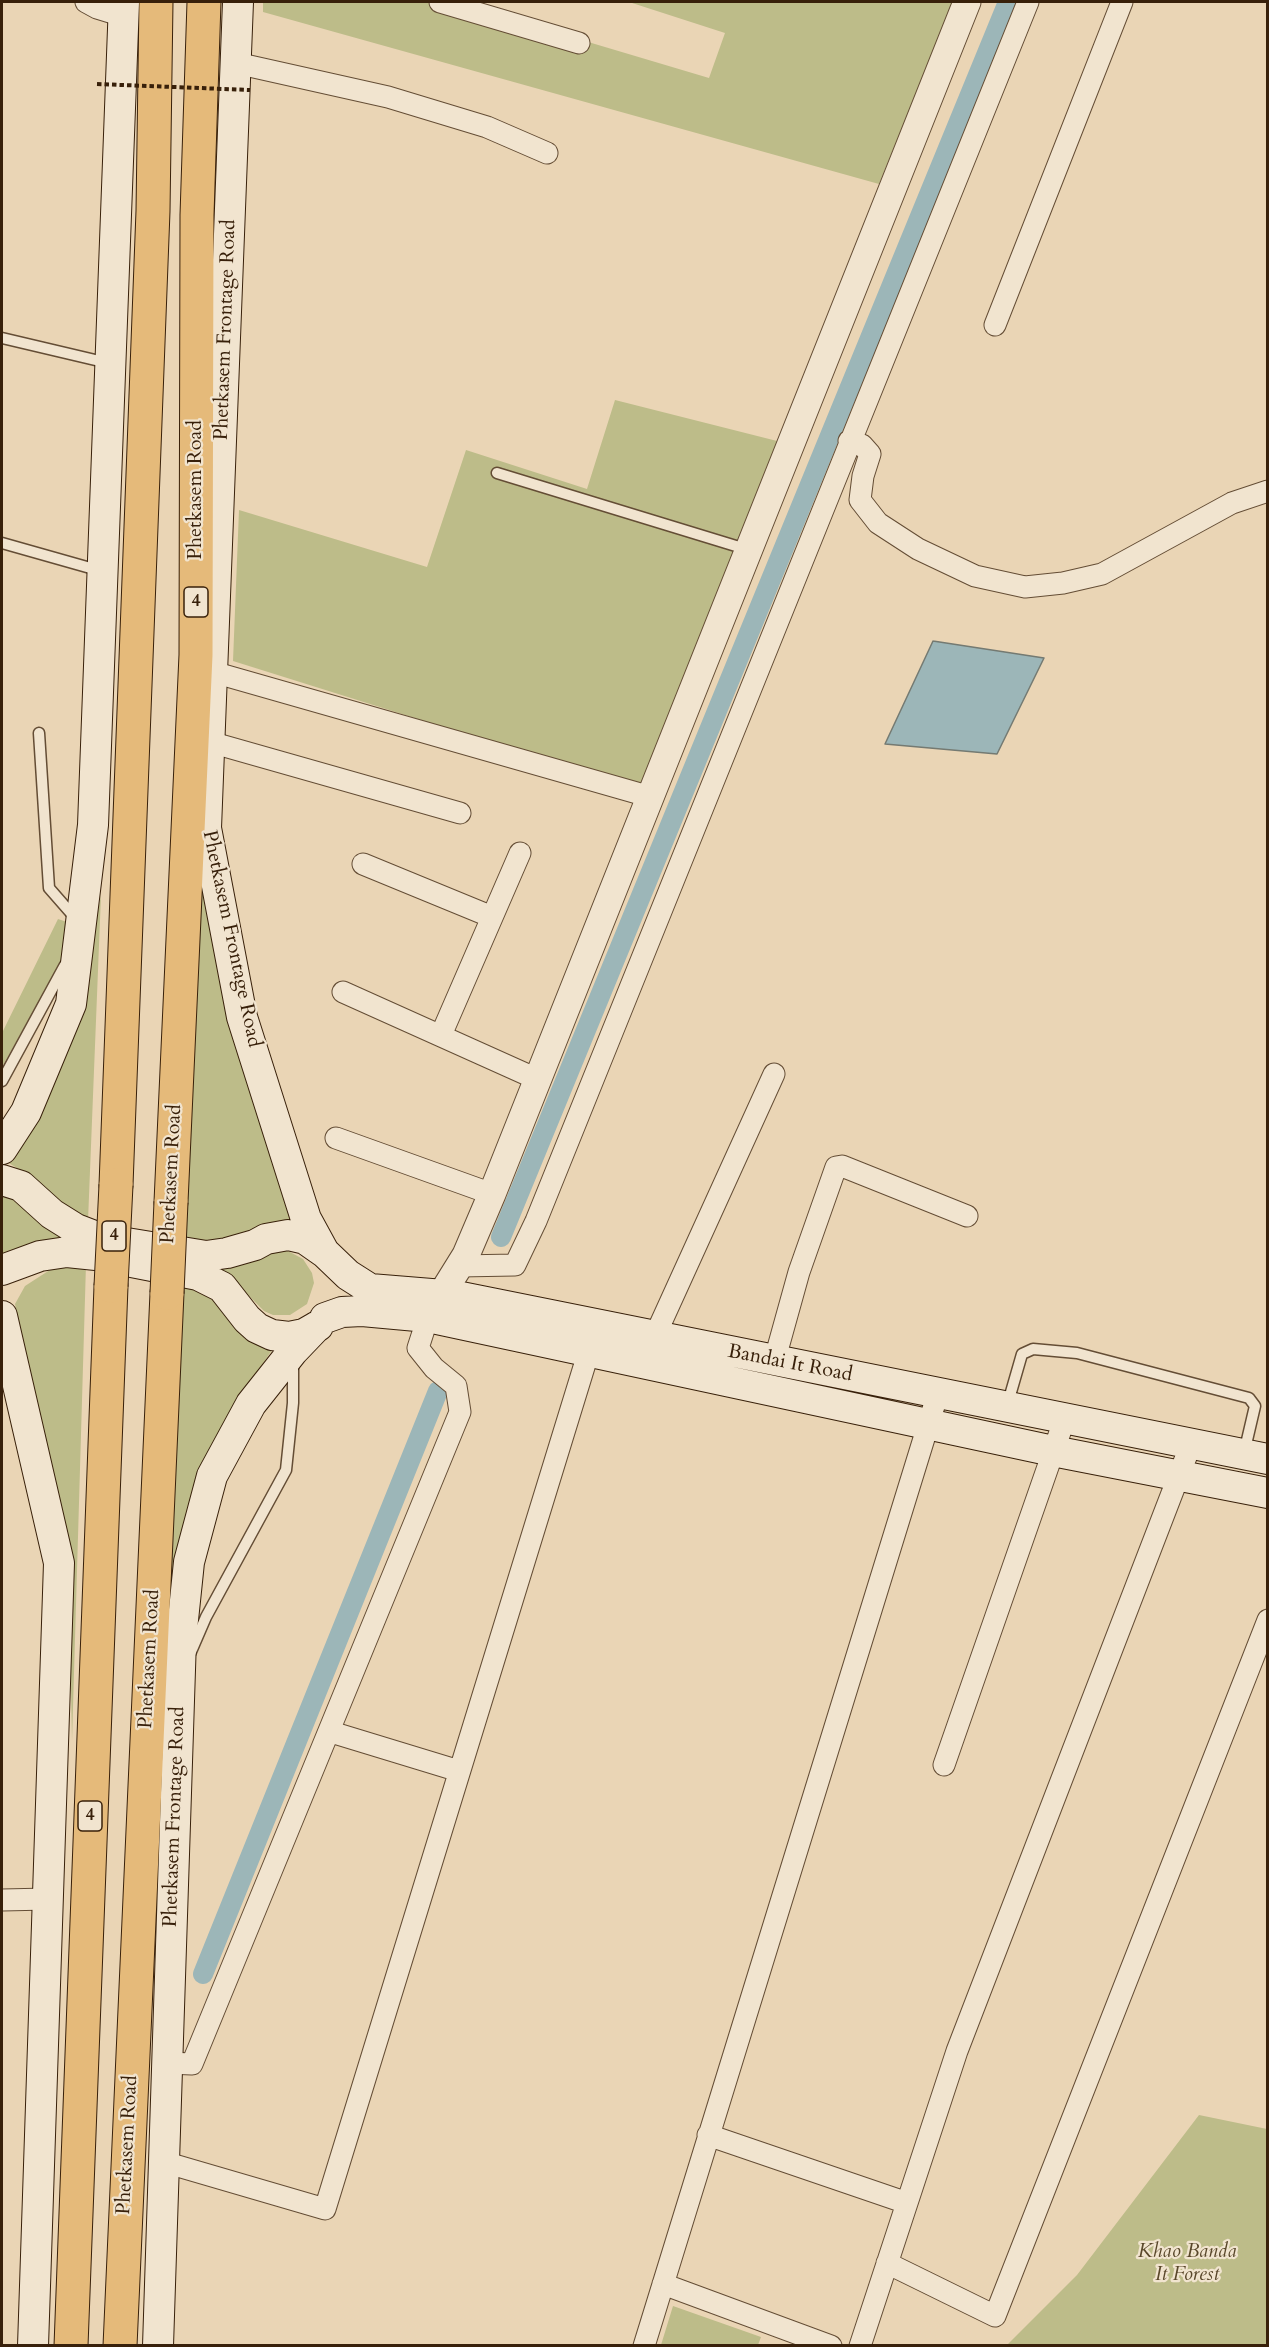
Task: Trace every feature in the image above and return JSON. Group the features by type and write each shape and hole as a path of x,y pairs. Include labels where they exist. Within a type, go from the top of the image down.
{"highway":[{"name":"4","path":"71,2346 153,212 156,2"},
{"name":"Phetkasem Road","path":"120,2346 196,655 197,227 204,2"},
{"path":"122,2274 124,2346"}],"main road":[{"name":"Phetkasem Frontage Road","path":"238,2 206,828 242,1017 306,1219 324,1252"},
{"path":"2,1149 26,1112 71,1004 93,825 124,9"},
{"path":"2,1180 21,1186 52,1214 76,1229 102,1239 206,1256 227,1253 255,1245 266,1239 288,1235 305,1239 324,1252 336,1278 336,1294 321,1323"},
{"name":"Bandai It Road","path":"2,1270 10,1269 40,1256 67,1252 96,1255 198,1275 222,1287 257,1328 272,1335 290,1337 304,1334 342,1312 434,1306"},
{"name":"Bandai It Road","path":"324,1252 348,1275 370,1289 434,1306 593,1337 929,1423 1053,1451 1268,1493"},
{"name":"4","path":"2,1316 7,1360 59,1563 30,2338"},
{"name":"Phetkasem Frontage Road","path":"158,2346 180,1679 189,1562 212,1476 251,1404 293,1351 321,1323"},
{"name":"Bandai It Road","path":"593,1337 654,1338 1255,1457"}],"street":[{"path":"86,2 98,8 124,9"},
{"path":"440,2 579,43"},
{"path":"167,2063 192,2064 331,1732 460,1412 456,1386 434,1368 418,1348 434,1306 459,1266 492,1194 967,2"},
{"path":"459,1266 515,1265 536,1221 1028,2"},
{"path":"995,325 1117,3"},
{"path":"236,63 388,97 487,128 547,153"},
{"path":"849,441 862,445 870,454 863,476 860,500 878,523 918,549 975,576 1025,587 1063,584 1102,574 1232,503 1268,491"},
{"path":"213,672 651,797"},
{"path":"210,742 460,813"},
{"path":"441,1035 520,853"},
{"path":"363,864 492,917"},
{"path":"343,992 538,1080"},
{"path":"654,1338 774,1074"},
{"path":"336,1138 492,1194"},
{"path":"774,1362 799,1272 836,1167 842,1166 967,1216"},
{"path":"164,2162 325,2209 593,1337"},
{"path":"644,2346 938,1393"},
{"path":"944,1765 1065,1418"},
{"path":"860,2346 957,2052 1191,1444"},
{"path":"887,2264 995,2316 1268,1620"},
{"path":"331,1732 459,1771"},
{"path":"2,1900 48,1899"},
{"path":"708,2135 907,2203"},
{"path":"663,2284 831,2346"}],"lane":[{"path":"2,338 111,364"},
{"path":"497,473 749,550"},
{"path":"2,543 104,572"},
{"path":"2,1080 15,1051 53,991 80,930 49,888 39,733"},
{"path":"1006,1406 1022,1354 1033,1349 1077,1353 1250,1398 1255,1406 1255,1457"},
{"path":"180,1679 206,1617 286,1470 293,1403 293,1351"}],"path":[{"path":"97,84 250,90"}],"green space":[{"path":"263,2 454,2 709,78 725,33 629,2 953,2 879,184 263,12"},
{"path":"615,400 781,442 641,789 233,661 239,510 427,567 466,450 587,489"},
{"path":"196,800 297,1226 242,1238 187,1241 183,1209"},
{"path":"101,895 88,1221 58,1205 40,1182 7,1162 77,1026"},
{"path":"58,919 67,922 70,941 2,1067 2,1033"},
{"path":"2,1194 9,1195 69,1237 2,1259"},
{"path":"280,1250 288,1251 303,1259 312,1273 314,1283 307,1304 290,1315 273,1315 264,1311 245,1292 195,1264"},
{"path":"59,1264 86,1264 72,1741 69,1582 61,1531 15,1304 25,1286"},
{"path":"185,1283 213,1293 272,1350 228,1416 172,1670 169,1441 177,1301"},
{"name":"Khao Banda It Forest","path":"1199,2115 1267,2129 1267,2345 1007,2345 1077,2275"},
{"path":"673,2306 761,2337 758,2345 661,2345"}],"water":[{"path":"933,641 1044,658 997,754 885,744"}],"waterway":[{"path":"501,1237 1008,2"},
{"path":"203,1974 438,1391"}]}
